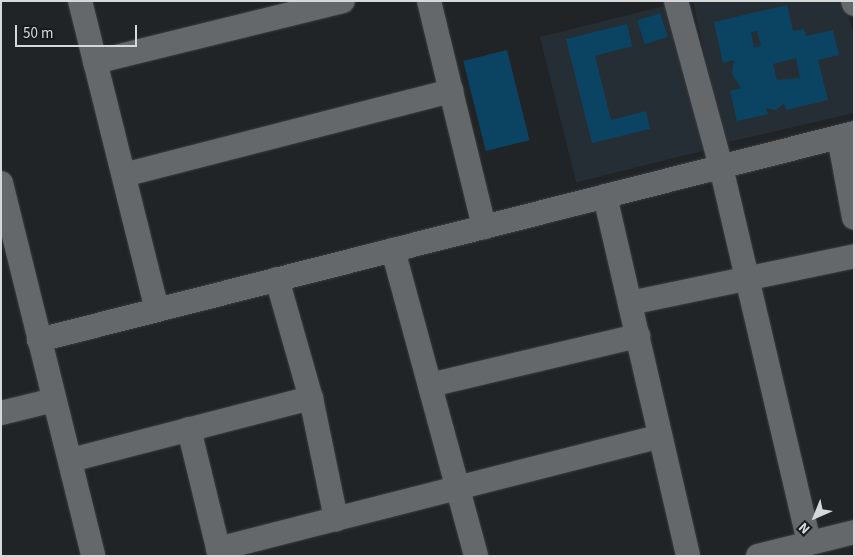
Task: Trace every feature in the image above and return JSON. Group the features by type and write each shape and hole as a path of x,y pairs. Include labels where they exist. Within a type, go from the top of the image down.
{"street":[{"path":"80,1 157,309"},
{"path":"95,62 343,1"},
{"path":"429,1 484,227"},
{"path":"676,1 721,167 809,543"},
{"path":"124,175 451,91"},
{"path":"39,340 846,135 854,218"},
{"path":"1,183 54,400 71,460 93,556"},
{"path":"605,196 688,556"},
{"path":"393,250 456,488 476,556"},
{"path":"630,303 747,280 854,256"},
{"path":"277,279 311,398 336,519"},
{"path":"430,385 638,336"},
{"path":"71,460 311,398"},
{"path":"1,413 54,400"},
{"path":"189,429 219,553 336,519 660,436"},
{"path":"758,556 854,532"}],"shaded area":[{"path":"693,1 845,1 854,36 854,113 724,143"},
{"path":"668,5 704,151 576,182 540,37"}],"building":[{"path":"787,5 793,31 804,29 806,36 833,30 839,55 818,60 828,100 786,110 784,103 776,110 766,108 768,114 737,121 730,91 741,88 732,74 734,60 723,63 714,22","holes":["757,31 761,46 754,47 751,32","796,58 800,78 777,80 773,64"]},
{"path":"660,13 668,37 645,44 637,20"},
{"path":"627,24 632,46 595,56 611,120 646,111 650,129 592,143 566,39"},
{"path":"507,50 529,140 486,151 463,61"}]}
